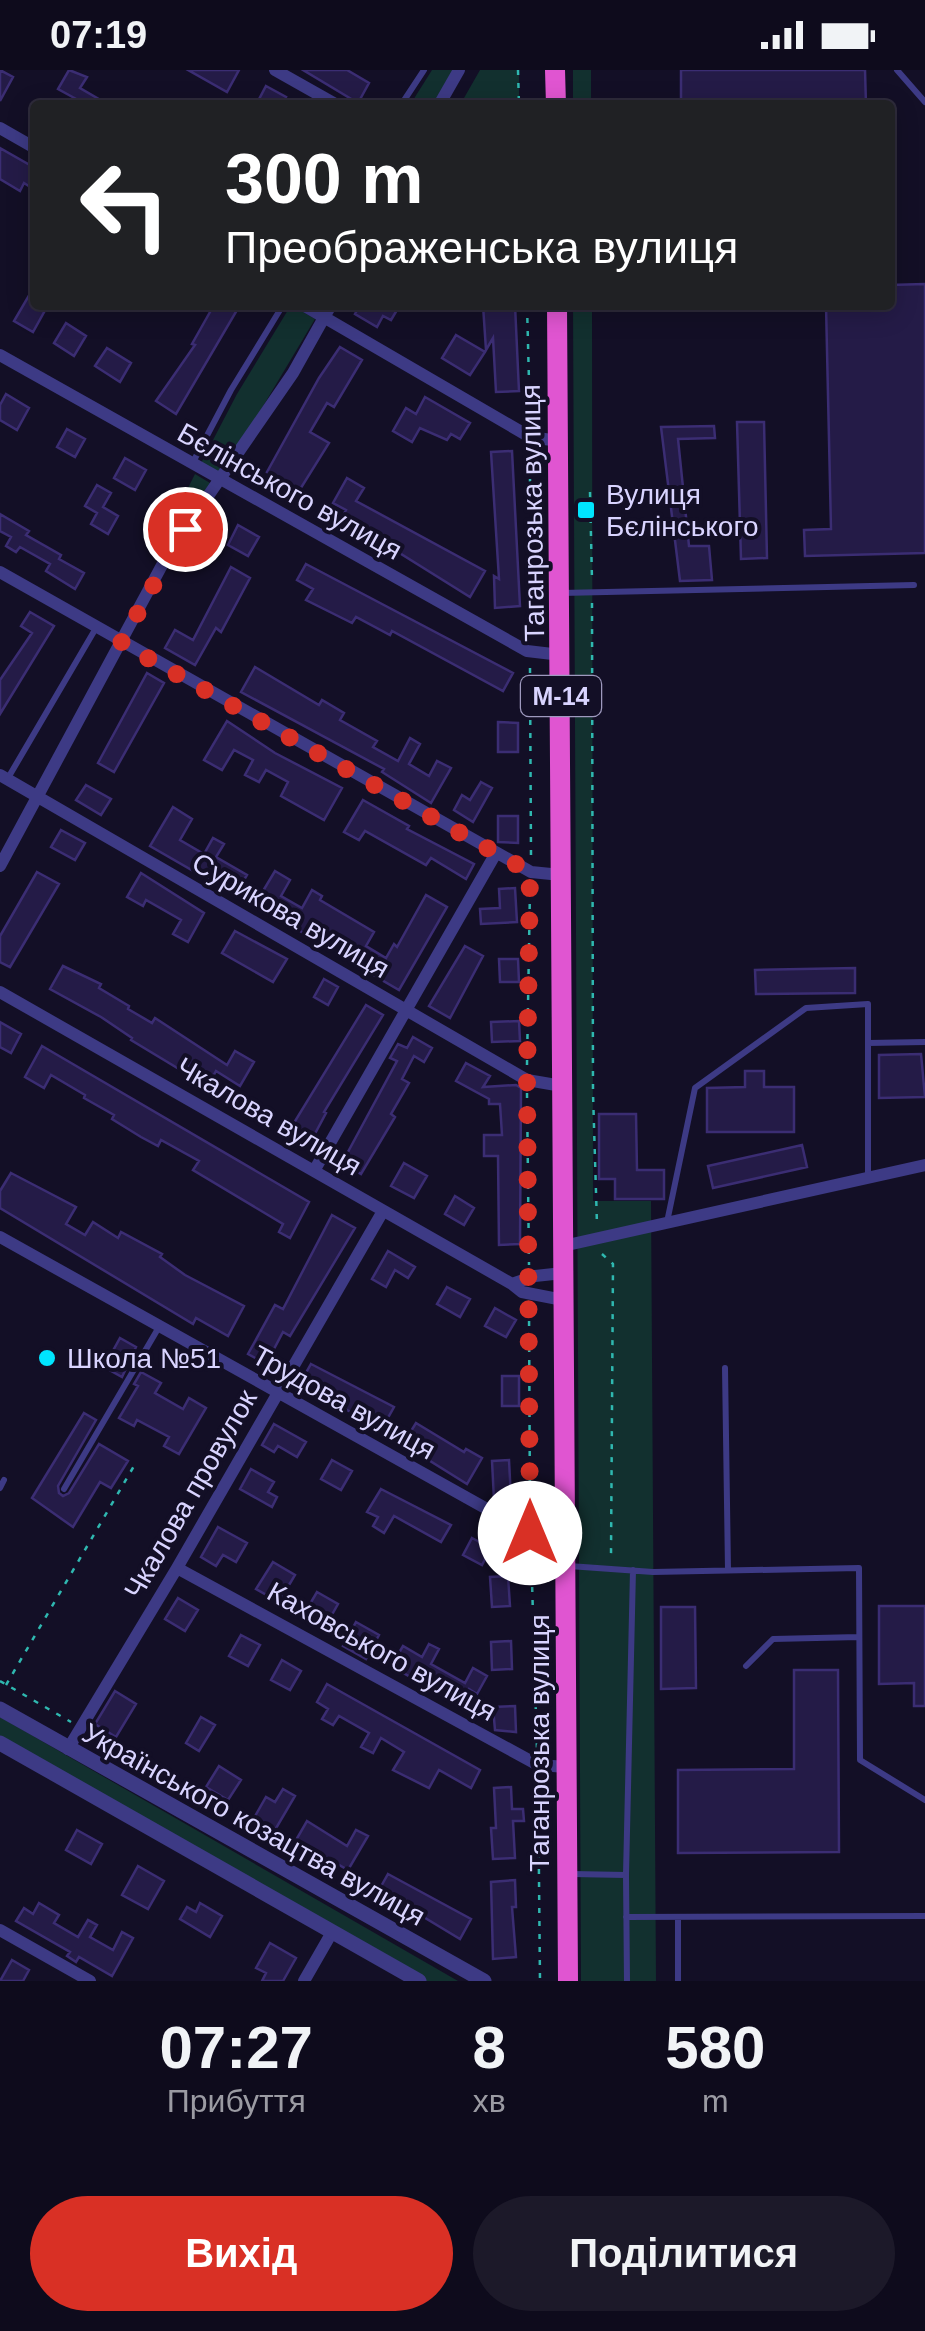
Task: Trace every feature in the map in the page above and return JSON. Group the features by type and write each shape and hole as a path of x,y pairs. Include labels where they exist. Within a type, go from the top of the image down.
{"highway":[{"path":"555,70 556,100"},
{"name":"Таганрозька вулиця","path":"557,310 568,1981"}],"street":[{"path":"276,70 327,100"},
{"path":"442,100 459,70"},
{"path":"0,128 30,145"},
{"path":"0,866 168,554 293,373 327,311 530,438 559,441"},
{"name":"Бєлінського вулиця","path":"0,355 530,651 562,654"},
{"path":"0,572 530,872 561,875"},
{"name":"Сурикова вулиця","path":"4,777 527,1080 562,1086"},
{"path":"314,1171 496,853"},
{"name":"Чкалова вулиця","path":"0,992 529,1294 563,1300"},
{"path":"563,1246 925,1165"},
{"name":"Чкалова провулок","path":"68,1748 177,1568 383,1210"},
{"name":"Трудова вулиця","path":"0,1237 530,1533 566,1538"},
{"path":"512,1284 563,1273"},
{"name":"Каховського вулиця","path":"177,1568 538,1765 566,1767"},
{"name":"Українського козацтва вулиця","path":"0,1709 484,1981"},
{"name":"Українського козацтва вулиця","path":"0,1744 419,1981"},
{"path":"0,1930 90,1981"},
{"path":"304,1981 332,1934"}],"lane":[{"path":"405,100 424,70"},
{"path":"897,70 925,102"},
{"path":"192,465 231,390 281,310"},
{"path":"561,593 914,585"},
{"path":"4,777 96,628"},
{"path":"666,1223 695,1088 806,1008 868,1004 868,1178"},
{"path":"868,1043 925,1042"},
{"path":"64,1490 159,1327"},
{"path":"725,1368 728,1570"},
{"path":"565,1566 633,1570 858,1568 860,1760 925,1800"},
{"path":"627,1981 633,1570"},
{"path":"746,1666 774,1639 859,1637"},
{"path":"567,1874 626,1874"},
{"path":"626,1917 925,1916"},
{"path":"678,1918 678,1981"}],"path":[{"path":"518,70 519,100"},
{"path":"528,310 529,1278"},
{"path":"590,492 597,1228"},
{"path":"600,1252 613,1264 611,1567"},
{"path":"529,1294 540,1981"},
{"path":"6,1685 134,1466"},
{"path":"0,1681 80,1728"}],"green space":[{"path":"432,70 463,70 445,100 413,100"},
{"path":"480,70 519,70 519,100 463,100"},
{"path":"573,70 591,70 591,100 573,100"},
{"path":"288,310 300,310 315,319 222,475 201,463"},
{"path":"573,310 592,310 593,1201 651,1201 656,1981 581,1981"},
{"path":"195,474 215,486 177,553 183,498"},
{"path":"0,1717 458,1981 425,1981 0,1737"}],"building":[{"path":"0,70 13,77 0,101"},
{"path":"69,70 87,77 80,88 100,100 78,100 58,89"},
{"path":"188,70 239,70 227,92"},
{"path":"303,70 347,70 369,83 360,100 353,100"},
{"path":"681,70 865,70 866,100 681,100"},
{"path":"266,86 286,97 284,100 259,100"},
{"path":"0,148 30,165 30,187 24,183 20,191 0,179"},
{"path":"925,284 925,553 805,556 804,530 831,529 826,310 895,310 895,285"},
{"path":"30,294 30,310 45,310 33,332 14,321"},
{"path":"211,310 237,310 176,414 156,401 195,345 192,344"},
{"path":"357,310 397,310 391,320 383,316 377,327 355,314"},
{"path":"483,310 515,310 519,391 496,392 493,338 486,350"},
{"path":"66,323 86,336 74,356 54,343"},
{"path":"456,335 485,352 470,375 442,358"},
{"path":"340,347 362,360 334,407 327,403 310,432 329,443 299,491 267,472"},
{"path":"107,348 131,363 120,382 95,366"},
{"path":"6,394 29,408 17,430 0,420 0,405"},
{"path":"425,397 470,423 460,439 451,434 447,440 420,428 412,442 393,431 406,408 416,414"},
{"path":"737,422 764,422 767,558 741,559"},
{"path":"714,426 715,438 678,439 689,546 709,546 712,580 680,581 661,427"},
{"path":"67,429 85,439 75,457 57,447"},
{"path":"512,451 520,606 495,608 494,576 499,579 491,452"},
{"path":"125,458 146,470 135,490 114,478"},
{"path":"347,478 364,488 356,501 485,571 470,597 342,517 346,510 333,503"},
{"path":"97,485 111,493 103,507 118,516 108,534 91,524 97,513 85,506"},
{"path":"0,514 84,573 75,589 46,571 50,564 20,547 16,552 6,546 11,537 0,531"},
{"path":"238,525 259,537 248,556 228,545"},
{"path":"306,564 513,673 503,691 392,631 390,635 356,617 352,623 306,600 313,589 297,580"},
{"path":"231,567 250,578 221,632 216,628 195,665 165,648 175,630 193,640"},
{"path":"30,612 54,626 0,714 0,680 32,633 21,626"},
{"path":"255,667 319,705 322,700 344,713 340,720 377,741 373,747 398,761 410,738 420,744 409,764 429,776 437,761 451,768 431,803 382,772 384,769 241,692"},
{"path":"147,673 164,683 114,772 98,763"},
{"path":"227,721 275,753 342,788 324,820 281,796 288,782 266,770 259,782 245,775 253,760 234,750 222,770 204,760"},
{"path":"498,722 518,723 518,752 498,752"},
{"path":"481,782 492,788 473,822 454,810 462,795 470,800"},
{"path":"86,785 111,799 101,815 76,800"},
{"path":"363,800 409,826 407,829 474,864 466,879 431,858 426,865 365,831 359,840 344,832"},
{"path":"173,807 192,819 180,840 204,854 213,838 224,844 216,857 247,875 235,895 150,846"},
{"path":"498,816 518,816 518,843 498,842"},
{"path":"61,830 85,843 75,860 51,847"},
{"path":"275,871 290,880 281,896 302,908 312,890 322,896 320,900 374,932 366,946 386,958 394,944 397,947 426,895 447,907 399,990 375,976 377,973 254,906"},
{"path":"37,872 59,884 10,967 0,962 0,936"},
{"path":"141,873 204,913 188,942 173,934 181,920 146,900 143,906 127,897"},
{"path":"515,888 517,922 481,924 480,909 500,908 499,889"},
{"path":"235,931 287,959 273,982 222,953"},
{"path":"465,946 483,956 450,1018 429,1006"},
{"path":"499,959 518,959 519,982 500,982"},
{"path":"63,966 101,984 99,988 129,1006 128,1009 152,1023 155,1018 227,1065 235,1051 254,1062 240,1086 216,1071 211,1080 182,1063 179,1069 101,1017 50,989"},
{"path":"855,968 855,993 756,994 755,970"},
{"path":"324,979 338,987 328,1005 314,997"},
{"path":"366,1005 383,1015 324,1112 310,1143 289,1131"},
{"path":"519,1021 520,1041 492,1042 491,1022"},
{"path":"0,1022 21,1034 11,1053 0,1047"},
{"path":"413,1037 432,1048 424,1062 414,1056 402,1079 409,1083 391,1114 395,1117 361,1174 342,1163 397,1061 390,1058 398,1044 407,1048"},
{"path":"42,1046 309,1202 290,1238 279,1232 283,1224 193,1170 199,1161 161,1140 158,1146 141,1137 51,1075 44,1088 25,1077"},
{"path":"921,1054 925,1097 879,1098 879,1055"},
{"path":"466,1063 490,1076 483,1087 521,1088 520,1244 499,1245 498,1156 484,1156 484,1135 502,1135 500,1104 489,1104 489,1099 456,1081"},
{"path":"745,1071 764,1071 764,1087 794,1087 794,1132 707,1132 707,1088 745,1087"},
{"path":"599,1114 636,1114 637,1170 664,1170 664,1199 615,1199 615,1179 599,1179"},
{"path":"802,1145 807,1167 713,1188 708,1166"},
{"path":"404,1163 427,1176 414,1198 391,1186"},
{"path":"11,1173 76,1207 66,1224 85,1235 93,1222 118,1238 121,1232 162,1254 160,1257 185,1275 244,1306 228,1336 196,1318 193,1324 0,1208 0,1191"},
{"path":"455,1196 474,1208 464,1225 445,1214"},
{"path":"332,1215 355,1228 290,1336 283,1332 266,1364 248,1354 275,1305 283,1309"},
{"path":"388,1251 415,1267 408,1278 395,1270 386,1287 372,1279"},
{"path":"447,1287 470,1299 460,1317 437,1304"},
{"path":"495,1308 516,1320 506,1337 485,1326"},
{"path":"120,1338 136,1347 122,1377 104,1367"},
{"path":"311,1364 394,1407 380,1432 364,1423 366,1420 299,1385"},
{"path":"141,1372 161,1383 155,1393 183,1409 189,1398 206,1408 179,1454 164,1446 169,1437 137,1420 134,1426 119,1418 138,1386 134,1384"},
{"path":"502,1376 519,1376 519,1406 502,1406"},
{"path":"84,1413 96,1420 58,1486 59,1493 69,1493 99,1444 128,1461 111,1488 100,1482 73,1527 32,1498"},
{"path":"416,1423 464,1452 466,1449 482,1458 467,1484 403,1444"},
{"path":"274,1424 306,1442 297,1457 278,1446 274,1452 262,1445"},
{"path":"332,1460 352,1471 341,1490 321,1479"},
{"path":"509,1460 511,1499 494,1500 492,1461"},
{"path":"251,1469 274,1482 268,1492 277,1497 272,1507 240,1489"},
{"path":"381,1489 451,1525 441,1542 394,1516 384,1533 373,1526 378,1517 367,1512"},
{"path":"218,1527 247,1543 236,1562 223,1555 216,1566 201,1557"},
{"path":"472,1538 491,1548 482,1565 463,1555"},
{"path":"273,1562 295,1575 279,1602 256,1589"},
{"path":"508,1576 510,1606 492,1607 490,1577"},
{"path":"317,1592 338,1604 325,1627 304,1614"},
{"path":"178,1598 198,1610 185,1631 165,1619"},
{"path":"879,1606 925,1606 925,1706 914,1706 914,1683 879,1684"},
{"path":"661,1607 695,1607 696,1688 661,1689"},
{"path":"356,1622 379,1635 366,1659 343,1646"},
{"path":"241,1635 260,1645 248,1666 229,1656"},
{"path":"511,1641 512,1669 492,1670 491,1642"},
{"path":"429,1644 439,1649 431,1664 465,1683 473,1668 487,1676 477,1694 469,1689 460,1705 391,1666 403,1646 422,1657"},
{"path":"282,1660 301,1671 290,1690 271,1680"},
{"path":"794,1670 838,1670 839,1852 678,1853 678,1770 794,1769"},
{"path":"327,1684 480,1770 471,1788 439,1770 429,1788 393,1770 404,1752 381,1738 373,1753 361,1747 369,1733 339,1716 333,1725 322,1719 328,1709 317,1702"},
{"path":"115,1691 136,1704 116,1737 95,1724"},
{"path":"515,1706 516,1732 495,1730 493,1707"},
{"path":"201,1717 215,1725 199,1751 186,1743"},
{"path":"219,1766 241,1780 228,1800 206,1787"},
{"path":"511,1787 512,1809 523,1809 524,1821 513,1821 515,1858 493,1859 494,1788"},
{"path":"283,1789 295,1796 275,1830 254,1818 266,1797 275,1802"},
{"path":"307,1821 347,1846 356,1830 368,1836 348,1870 296,1840"},
{"path":"77,1830 102,1844 91,1864 66,1850"},
{"path":"138,1866 164,1881 148,1909 122,1895"},
{"path":"388,1874 471,1919 460,1939 379,1890"},
{"path":"515,1880 516,1907 512,1907 516,1957 493,1959 491,1882"},
{"path":"39,1903 59,1915 54,1923 78,1937 88,1920 97,1925 90,1937 113,1950 122,1932 133,1938 112,1976 79,1957 76,1962 67,1956 70,1952 16,1921 24,1908 33,1914"},
{"path":"200,1903 222,1916 210,1937 180,1919 187,1907 196,1912"},
{"path":"270,1943 296,1958 283,1981 262,1981 266,1973 256,1968"},
{"path":"12,1960 29,1970 23,1981 0,1981"}],"place":[{"name":"Вулиця Бєлінського","path":"586,510"},
{"name":"Школа №51","path":"47,1358"}],"route":[{"path":"185,529 121,643 530,872 530,1533"}]}
